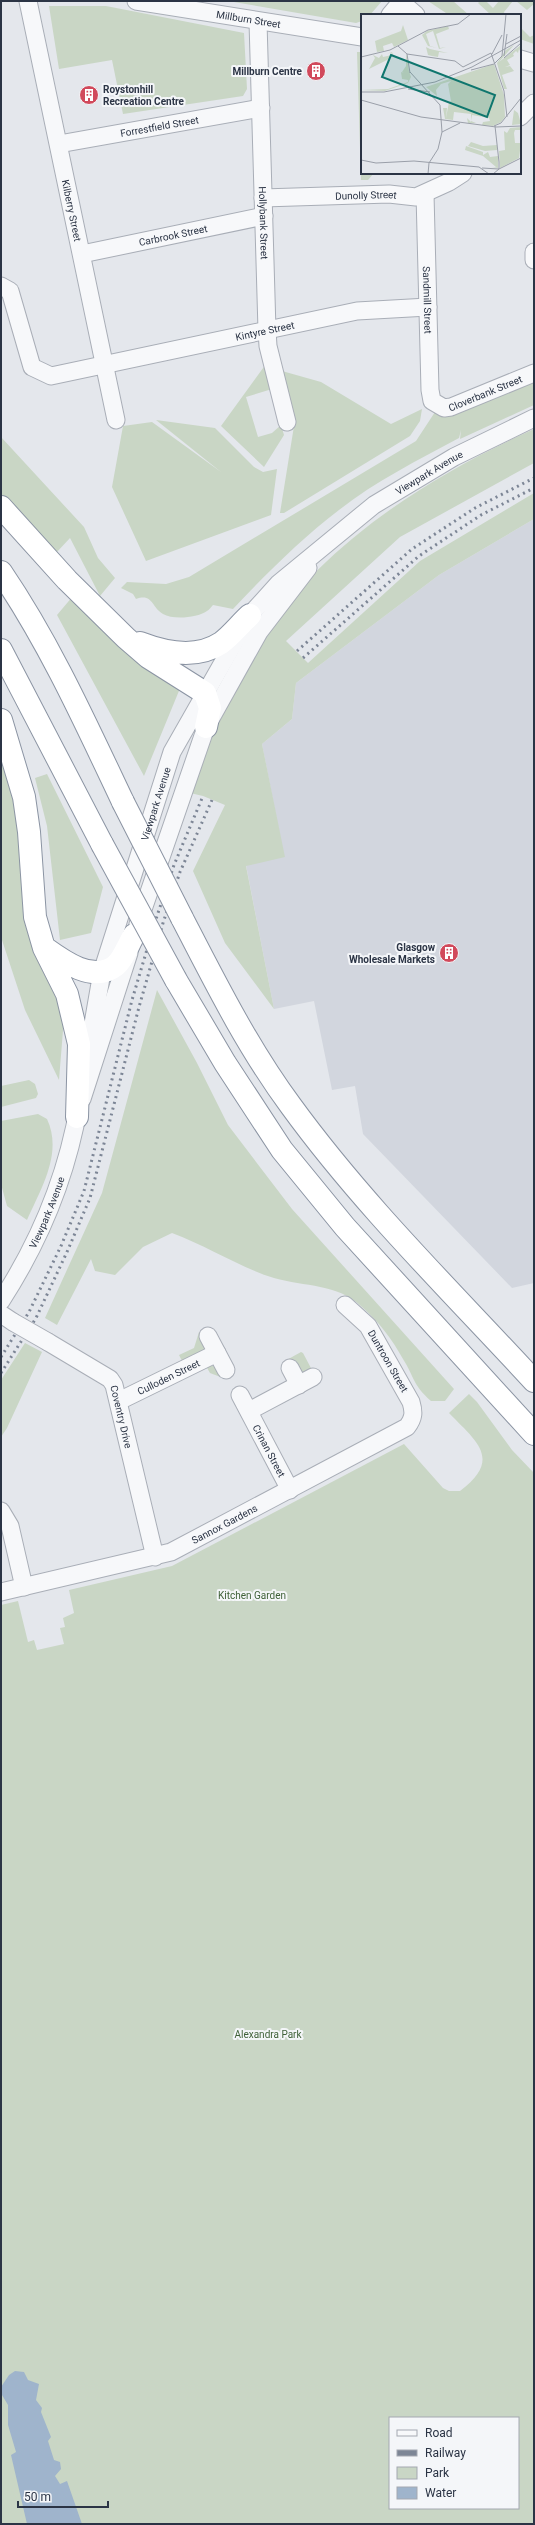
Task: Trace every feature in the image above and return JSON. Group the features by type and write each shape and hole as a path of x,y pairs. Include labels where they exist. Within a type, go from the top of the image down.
{"highway":[{"path":"1,508 67,580 126,638 148,656 205,693 210,708 206,727"},
{"path":"1,572 30,618 74,701 182,918 252,1046 300,1118 359,1191 534,1381"},
{"path":"126,638 164,650 192,652 208,649 222,642 250,615"},
{"path":"1,650 102,844 176,980 225,1063 282,1150 345,1228 534,1434"},
{"path":"1,720 24,797 29,832 36,917 44,948 67,994 79,1044 76,1118"},
{"path":"44,948 73,967 102,972 116,966 134,935"}],"street":[{"name":"Kilberry Street","path":"28,1 116,420"},
{"name":"Millburn Street","path":"136,1 258,22 361,37"},
{"path":"391,14 400,2 415,14"},
{"name":"Hollybank Street","path":"258,22 268,346 287,422"},
{"path":"521,59 534,63"},
{"path":"521,116 534,104"},
{"name":"Forrestfield Street","path":"59,144 261,108"},
{"name":"Dunolly Street","path":"263,198 389,194 411,197 425,194 461,174"},
{"name":"Sandmill Street","path":"425,194 430,390 432,401 436,404"},
{"name":"Carbrook Street","path":"82,254 264,216"},
{"path":"534,252 534,260"},
{"name":"Kintyre Street","path":"1,286 10,291 32,367 51,376 368,309 428,307"},
{"name":"Cloverbank Street","path":"436,404 444,408 451,407 534,373"},
{"name":"Viewpark Avenue","path":"1,1301 40,1230 64,1171 76,1118 102,972 172,752 250,615 278,583 374,505 474,446 534,418"},
{"name":"Viewpark Avenue","path":"76,1118 134,935 206,727 259,632 332,538"},
{"name":"Duntroon Street","path":"346,1305 368,1326 411,1402"},
{"name":"Coventry Drive","path":"7,1318 110,1379 117,1391 155,1557"},
{"path":"208,1336 226,1370"},
{"name":"Culloden Street","path":"119,1401 217,1353"},
{"path":"290,1368 298,1385"},
{"path":"249,1411 313,1377"},
{"name":"Crinan Street","path":"240,1395 290,1490"},
{"name":"Sannox Gardens","path":"1,1592 155,1557 171,1552 407,1427 412,1420 414,1412 411,1402"},
{"path":"1,1511 10,1526 24,1587"}],"shaded area":[{"path":"534,519 534,1283 512,1288 363,1134 355,1086 332,1090 314,1001 274,1009 246,865 284,856 262,744 292,719 296,683 439,575"}],"green space":[{"path":"228,1 382,1 371,14 361,14 361,21 356,23"},
{"path":"428,1 453,1 468,14 448,14"},
{"path":"480,1 486,1 493,8 499,1 513,1 504,12 505,14 490,14 478,3"},
{"path":"516,1 534,1 534,4 527,10"},
{"path":"49,6 106,6 244,33 247,89 243,96 123,114 112,60 59,69"},
{"path":"521,28 530,37 534,35 534,44 521,39"},
{"path":"357,52 361,52 361,174 373,174 368,180 361,180"},
{"path":"266,364 272,389 246,397 258,437 272,433 281,425 284,435 264,467 221,426"},
{"path":"282,371 321,382 391,424 422,409 420,421 410,436 284,513 280,513 294,426"},
{"path":"534,380 534,405 460,439 461,430 459,438 398,471 353,499 297,545 233,609 213,605 208,611 191,617 179,618 167,616 159,611 149,599 136,599 133,594 121,588 127,582 166,584 189,577 416,441 435,412 444,417"},
{"path":"156,420 215,428 254,467 263,472 277,469 271,515 146,561 112,487 123,426 152,422 221,472"},
{"path":"534,429 534,463 400,537 286,641 308,663 420,561 534,493 534,519 439,575 296,683 292,719 262,744 285,857 246,866 274,1009 225,943 193,871 225,805 203,796 190,793 209,739 232,685 251,652 278,615 307,580 340,549 376,520 413,494 452,470"},
{"path":"1,437 84,527 98,558 115,578 100,596 70,538 56,553 1,494"},
{"path":"73,596 181,686 144,776 57,615"},
{"path":"1,743 10,776 18,823 26,921 64,1018 59,1080 25,1010 1,937"},
{"path":"47,774 103,887 91,933 60,940 47,826 35,778"},
{"path":"157,990 197,1063 228,1125 292,1209 454,1389 445,1401 431,1401 420,1390 399,1352 385,1331 362,1307 352,1299 320,1287 274,1278 172,1233 143,1247 115,1275 95,1271 91,1259 57,1325 45,1318 102,1193"},
{"path":"29,1080 35,1084 38,1094 36,1098 1,1107 1,1086"},
{"path":"38,1114 47,1119 53,1145 44,1183 27,1220 7,1206 1,1184 1,1121"},
{"path":"199,1332 205,1344 205,1349 183,1363 179,1355 194,1348"},
{"path":"25,1343 42,1352 7,1428 1,1437 1,1380"},
{"path":"301,1352 312,1370 306,1373 284,1369 283,1362"},
{"path":"209,1365 216,1367 223,1378 210,1373 206,1366"},
{"name":"Alexandra Park","path":"469,1394 477,1402 512,1450 534,1473 534,2524 1,2524 1,1605 18,1601 28,1642 34,1640 37,1650 64,1644 60,1628 65,1627 63,1618 74,1613 69,1590 172,1566 404,1444 443,1488 449,1491 460,1491 473,1480 480,1469 483,1460 481,1450 468,1432 449,1413"}],"water":[{"path":"15,2371 24,2372 28,2380 39,2384 36,2400 42,2408 41,2412 51,2437 48,2441 54,2460 60,2462 61,2469 55,2476 60,2484 67,2481 82,2524 27,2524 11,2455 16,2452 8,2425 8,2405 2,2395 1,2387 9,2375"}],"railway":[{"path":"297,651 412,549 475,508 534,478"},
{"path":"303,658 419,556 481,515 534,488"},
{"path":"1,1357 29,1312 61,1246 84,1191 132,1000 157,916 174,865 203,796"},
{"path":"1,1373 36,1318 90,1198 139,1007 163,923 180,872 212,800"}],"place":[{"name":"Millburn Centre","path":"316,71"},
{"name":"Roystonhill Recreation Centre","path":"89,95"},
{"name":"Glasgow Wholesale Markets","path":"449,953"}],"park label":[{"name":"Kitchen Garden","path":"252,1595"}]}
